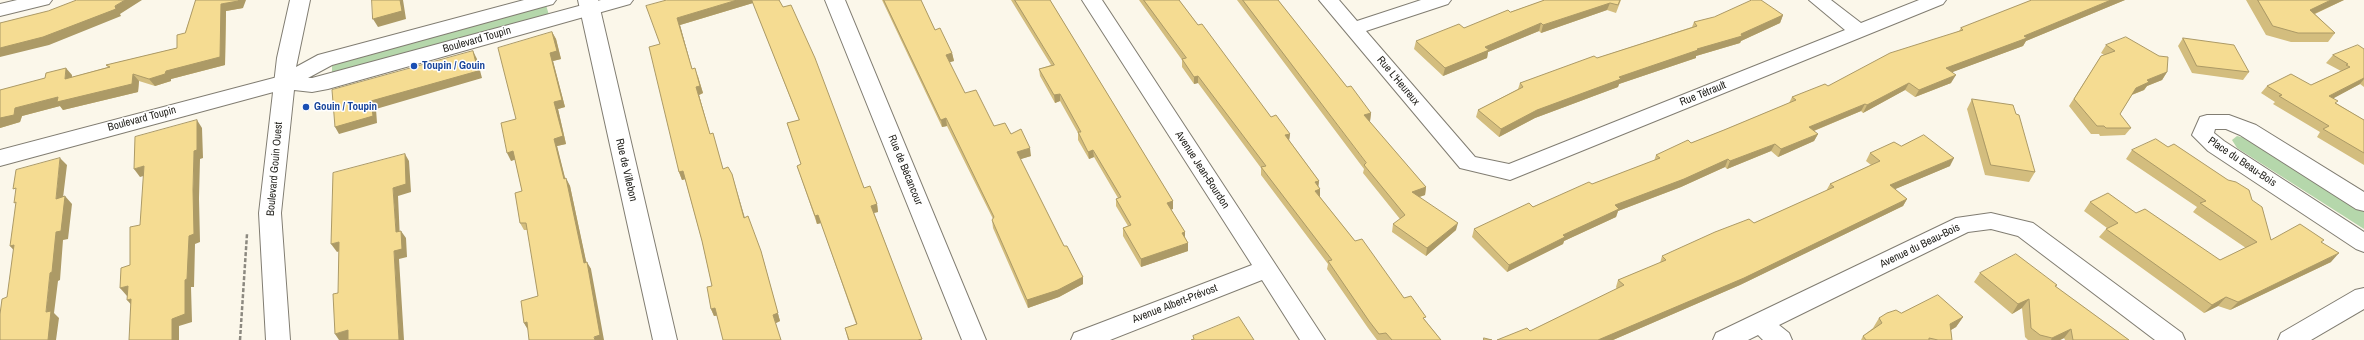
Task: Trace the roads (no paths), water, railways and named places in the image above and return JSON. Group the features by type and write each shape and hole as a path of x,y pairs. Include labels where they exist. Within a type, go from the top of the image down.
{"street":[{"path":"0,10 42,0"},
{"name":"Boulevard Gouin Ouest","path":"278,340 270,213 287,58 300,0"},
{"name":"Boulevard Toupin","path":"0,158 285,82 325,60 546,0"},
{"name":"Boulevard Toupin","path":"285,82 312,85 328,82 589,4 623,0"},
{"name":"Rue de Bécancour","path":"835,0 974,340"},
{"name":"Avenue Jean-Bourdon","path":"1092,0 1313,340"},
{"name":"Rue L'Heureux","path":"1329,0 1468,163"},
{"path":"1354,29 1441,0"},
{"path":"1819,0 1859,31"},
{"name":"Rue Tétrault","path":"1468,163 1510,172 1936,0"},
{"name":"Rue de Villebon","path":"589,4 665,340"},
{"name":"Place du Beau-Bois","path":"2364,203 2248,130 2229,122 2207,122 2203,135 2216,146 2364,243"},
{"name":"Avenue du Beau-Bois","path":"1725,340 1964,224 1991,222 2025,230 2173,340"},
{"name":"Avenue Albert-Prévost","path":"1083,340 1266,268"},
{"path":"2290,340 2364,297"},
{"path":"1761,323 1780,340"}],"place":[{"name":"Toupin / Gouin","path":"414,66"},
{"name":"Gouin / Toupin","path":"306,107"}]}
